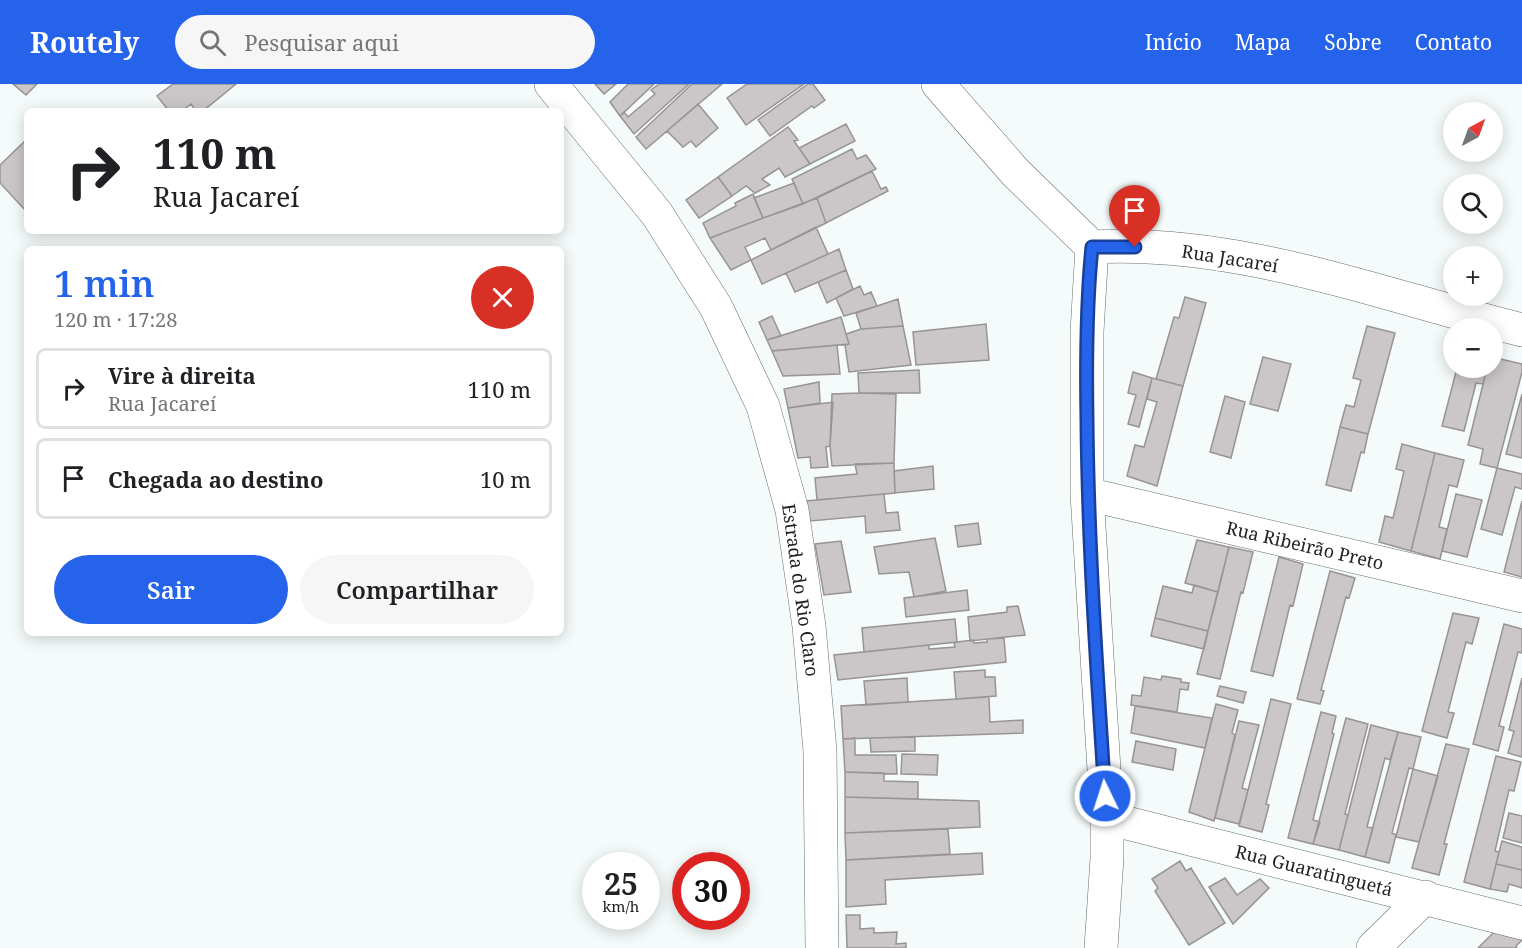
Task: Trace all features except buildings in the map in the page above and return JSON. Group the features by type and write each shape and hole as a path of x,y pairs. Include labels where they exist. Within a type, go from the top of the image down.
{"street":[{"name":"Estrada do Rio Claro","path":"551,84 657,214 716,307 763,406 792,510 808,626 820,751 822,948"},
{"path":"938,84 1015,172 1092,247 1087,332 1087,494 1107,818 1107,858 1101,948"},
{"name":"Rua Jacareí","path":"1092,247 1124,246 1196,251 1285,266 1522,330"},
{"name":"Rua Ribeirão Preto","path":"1087,494 1522,597"},
{"name":"Rua Guaratinguetá","path":"1107,818 1522,923"},
{"path":"1373,948 1425,897"}],"route":[{"path":"1105,796 1087,494 1089,279 1092,247 1135,247"}]}
